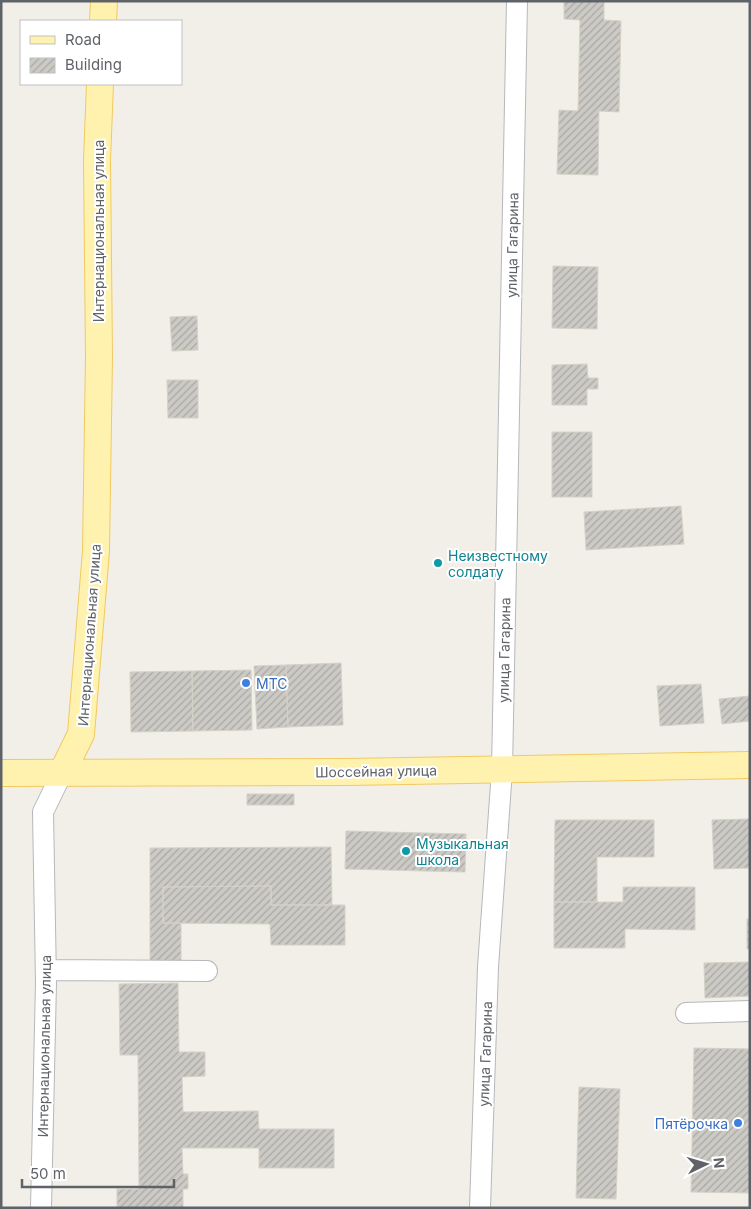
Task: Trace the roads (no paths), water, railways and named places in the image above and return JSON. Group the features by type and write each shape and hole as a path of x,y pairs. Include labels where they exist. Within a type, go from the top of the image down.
{"main road":[{"path":"103,20 104,1"},
{"name":"Интернациональная улица","path":"62,773 81,734 96,551 99,357 97,160 100,85"},
{"name":"Шоссейная улица","path":"1,773 502,770 750,765"}],"street":[{"name":"улица Гагарина","path":"480,1208 488,967 502,770 517,1"},
{"name":"Интернациональная улица","path":"41,1208 46,970 43,812 62,773"},
{"path":"46,970 207,971"},
{"path":"686,1013 750,1011"}],"place":[{"name":"Неизвестному солдату","path":"438,563"},
{"name":"МТС","path":"246,683"},
{"name":"Музыкальная школа","path":"406,851"},
{"name":"Пятёрочка","path":"738,1123"}]}
